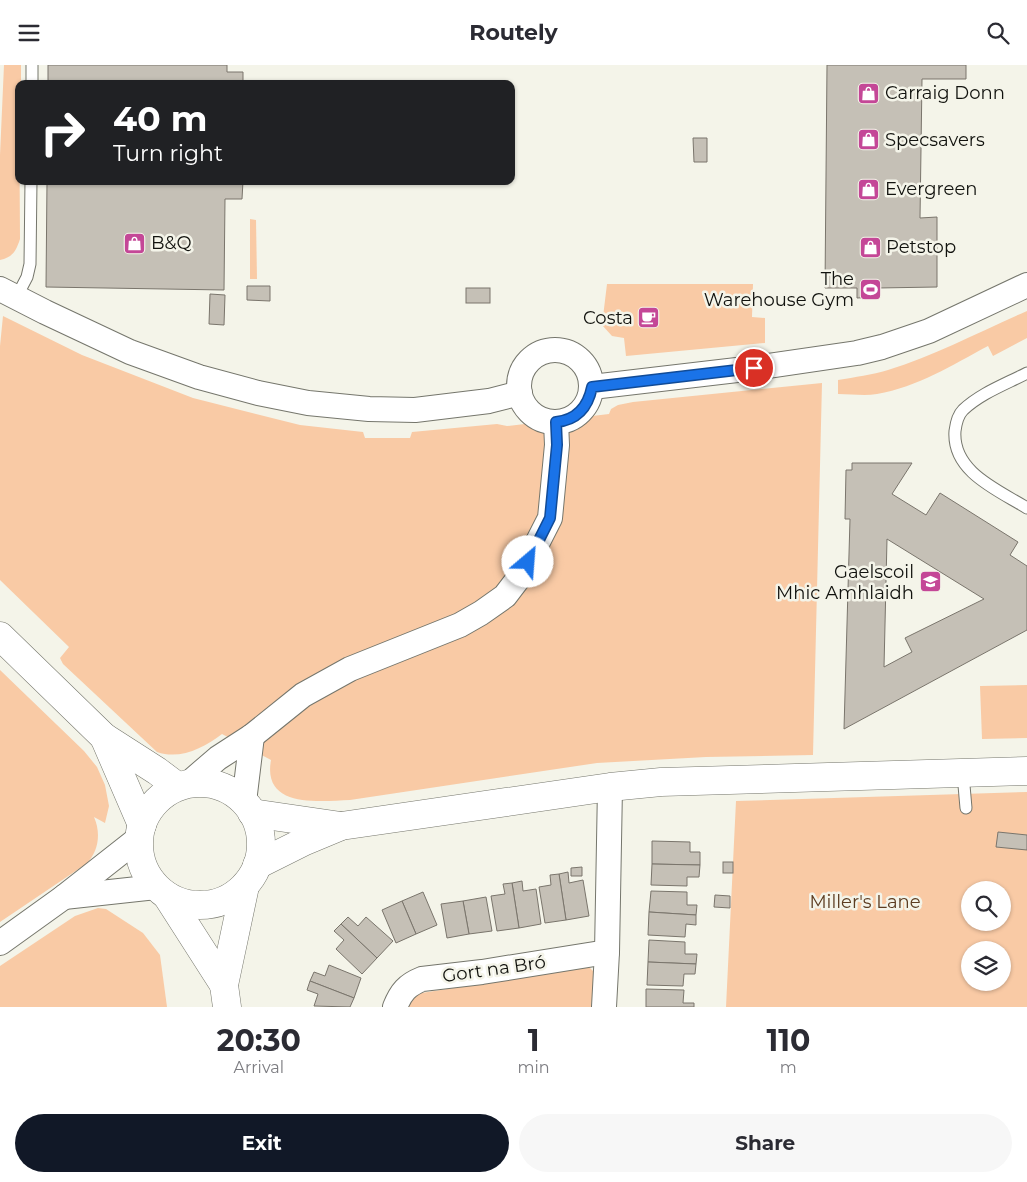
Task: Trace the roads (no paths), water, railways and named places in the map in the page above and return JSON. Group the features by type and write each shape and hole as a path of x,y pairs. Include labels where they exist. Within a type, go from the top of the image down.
{"street":[{"path":"592,387 754,368 857,353 882,347 929,331 1027,285"},
{"path":"8,293 138,356 199,377 258,393 308,403 369,409 415,410 489,401 520,393"},
{"path":"550,350 562,350 581,361 587,369 592,387 590,396 581,412 573,418 556,422 546,421 537,417 523,403 520,393 519,381 529,360 539,353 550,350"},
{"path":"225,996 161,892 145,873 139,856 140,831 148,812 161,797 252,736 303,695 350,669 460,625 505,596 521,575 550,518 557,445 556,422"},
{"path":"0,636 104,737 158,771 183,784 214,785 230,791 248,807 258,826 261,845 251,875 225,996"},
{"path":"248,807 252,736"},
{"path":"104,737 140,831"},
{"path":"64,897 161,892 186,905 220,903 232,897 251,875 305,841 341,826 610,787 661,782 727,779 1027,771"},
{"path":"604,1007 610,787"},
{"path":"248,807 341,826"},
{"path":"0,943 64,897 140,831"},
{"name":"Gort na Bró","path":"395,1007 402,991 422,979 607,952"}],"lane":[{"path":"32,65 32,80"},
{"path":"8,293 27,277 30,264 31,185"},
{"path":"1027,373 985,394 962,411 956,423 955,436 956,449 960,458 970,470 1027,508"},
{"path":"963,774 966,808"}],"place":[{"name":"Carraig Donn","path":"869,93"},
{"name":"Specsavers","path":"869,140"},
{"name":"Evergreen","path":"869,189"},
{"name":"B&Q","path":"135,243"},
{"name":"Petstop","path":"870,247"},
{"name":"The Warehouse Gym","path":"870,289"},
{"name":"Costa","path":"649,318"},
{"name":"Gaelscoil Mhic Amhlaidh","path":"930,582"}],"park label":[{"name":"Miller's Lane","path":"865,902"}]}
